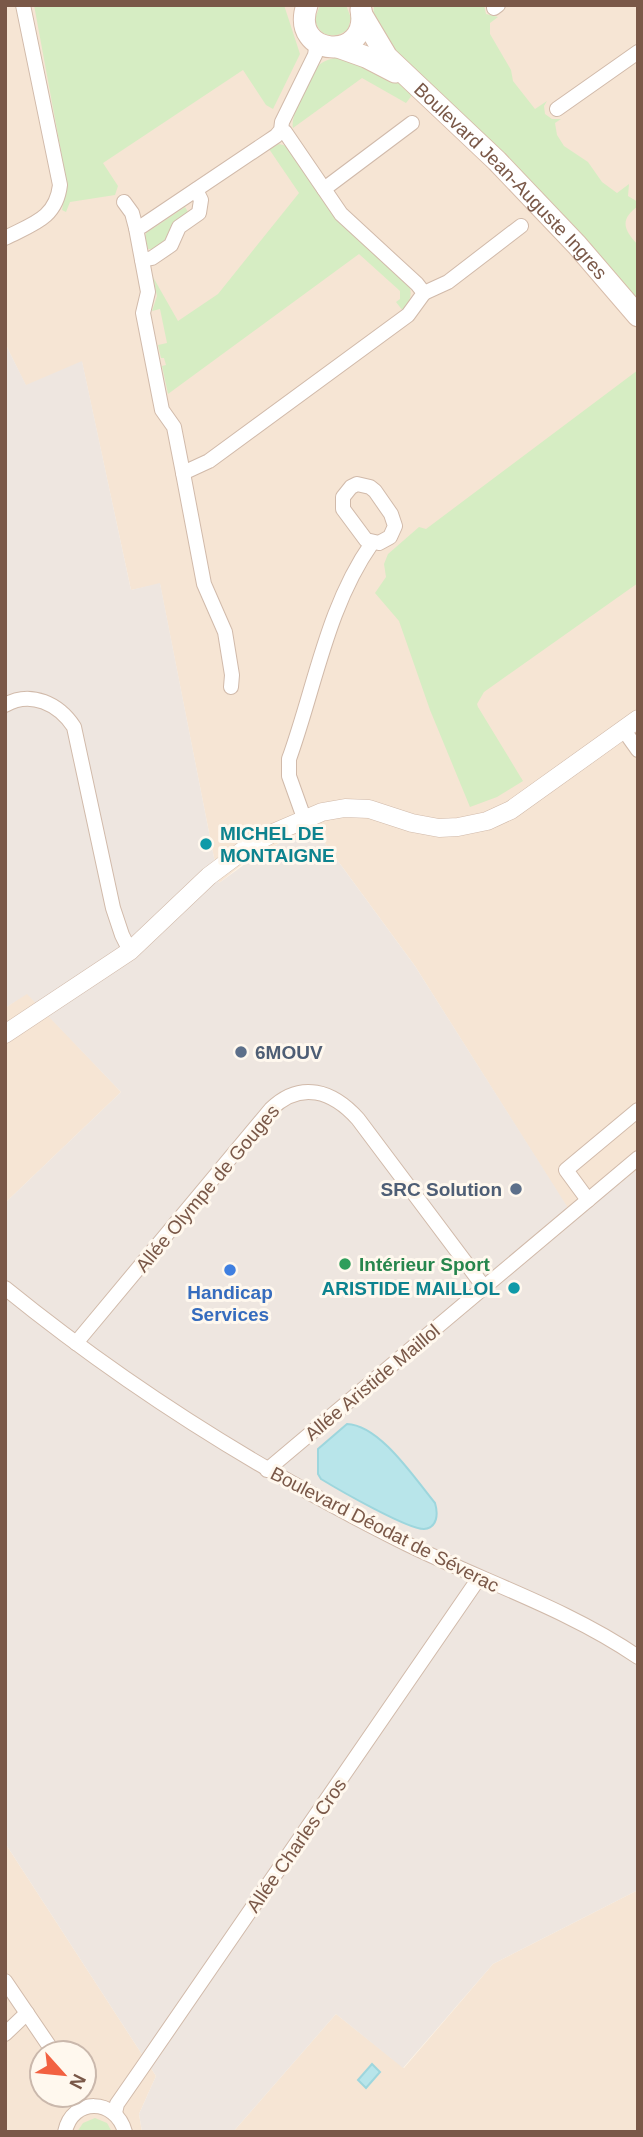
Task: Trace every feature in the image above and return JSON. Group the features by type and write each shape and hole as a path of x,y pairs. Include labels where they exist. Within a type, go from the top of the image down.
{"main road":[{"path":"302,11 309,34 328,45 351,41 356,36 362,23 361,10"},
{"name":"Boulevard Jean-Auguste Ingres","path":"361,10 387,57 408,80 497,161 577,245 638,316"},
{"name":"Boulevard Jean-Auguste Ingres","path":"328,45 380,63 408,80"}],"street":[{"path":"5,239 47,216 56,204 60,185 23,5"},
{"path":"136,228 196,190 281,130 282,122 315,55 328,45"},
{"path":"557,109 638,51"},
{"path":"324,189 412,123"},
{"path":"281,130 341,214 424,293"},
{"path":"142,260 152,258 171,245 177,230 199,213 202,202 196,190"},
{"path":"124,202 132,213 148,292 143,313 162,410 174,426 204,583 225,632 232,675 231,687"},
{"path":"183,473 209,461 408,315 424,293 448,282 521,226"},
{"path":"304,818 289,776 289,759 340,599 360,559 372,543"},
{"path":"5,705 26,698 41,700 60,710 75,727 113,908 130,951"},
{"path":"5,1034 130,951 225,863 259,840 304,818 332,810 355,808 379,811 412,823 439,828 458,827 487,821 511,810 631,724 638,750"},
{"name":"Allée Olympe de Gouges","path":"76,1343 271,1109 285,1097 296,1093 323,1094 345,1105 484,1287"},
{"path":"588,1200 566,1170 638,1110"},
{"name":"Allée Aristide Maillol","path":"267,1470 638,1158"},
{"name":"Boulevard Déodat de Séverac","path":"5,1288 76,1343 177,1414 267,1470 354,1518 581,1623 638,1657"},
{"name":"Allée Charles Cros","path":"115,2113 117,2104 479,1578"},
{"path":"5,1981 45,2039"},
{"path":"5,2034 27,2013"},
{"path":"98,2106 115,2113 123,2123 125,2132"},
{"path":"65,2132 73,2115 82,2109"}],"shaded area":[{"path":"5,5 638,5 638,1169 575,1220 415,966 313,827 249,859 219,883 160,584 131,590 82,362 26,386 5,343"},
{"path":"5,343 26,385 82,361 131,590 160,583 219,883 263,851 313,827 415,966 575,1219 638,1169 638,1890 493,1964 403,2068 336,2014 233,2132 142,2132 139,2114 156,2076 5,1843 5,1203 121,1092 27,994 5,1008"},
{"path":"27,993 121,1092 5,1203 5,1008"},
{"path":"5,1843 156,2076 139,2114 142,2132 5,2132"},
{"path":"638,1890 638,2132 233,2132 336,2014 404,2068 493,1964"}],"green space":[{"path":"34,5 284,5 300,54 273,109 266,105 243,70 103,163 118,186 115,195 70,202 66,212 62,210 67,184"},
{"path":"320,5 346,5 351,18 348,29 332,36 323,33 315,19"},
{"path":"374,5 484,5 486,14 498,17 490,23 490,34 511,70 513,81 535,109 547,101 544,106 545,114 552,119 561,119 555,123 557,135 564,146 588,162 602,182 617,193 629,184 628,196 638,202 638,206 628,216 626,225 629,235 638,245 638,303 397,59 373,21"},
{"path":"340,57 397,80 413,94 406,103 362,78 293,128 297,105 315,70 324,62"},
{"path":"279,144 287,146 409,285 409,302 403,311 396,302 400,299 400,291 359,254 168,394 162,366 166,365 158,345 167,343 160,309 152,311 157,296 153,277 178,321 218,294 299,193 269,149"},
{"path":"185,207 188,212 173,223 167,239 148,249 146,233"},
{"path":"638,370 638,583 484,692 478,707 523,781 497,797 470,807 430,710 399,621 375,593 386,577 384,564 388,554 419,527 426,529"},
{"path":"95,2118 107,2123 112,2132 77,2132 83,2123"}],"water":[{"path":"347,1424 372,1433 407,1468 435,1503 437,1515 432,1526 424,1529 403,1523 321,1479 318,1474 318,1449"},
{"path":"372,2064 380,2072 366,2088 358,2080"}],"place":[{"name":"MICHEL DE MONTAIGNE","path":"206,844"},
{"name":"6MOUV","path":"241,1052"},
{"name":"SRC Solution","path":"516,1189"},
{"name":"Intérieur Sport","path":"345,1264"},
{"name":"Handicap Services","path":"230,1270"},
{"name":"ARISTIDE MAILLOL","path":"514,1288"}]}
